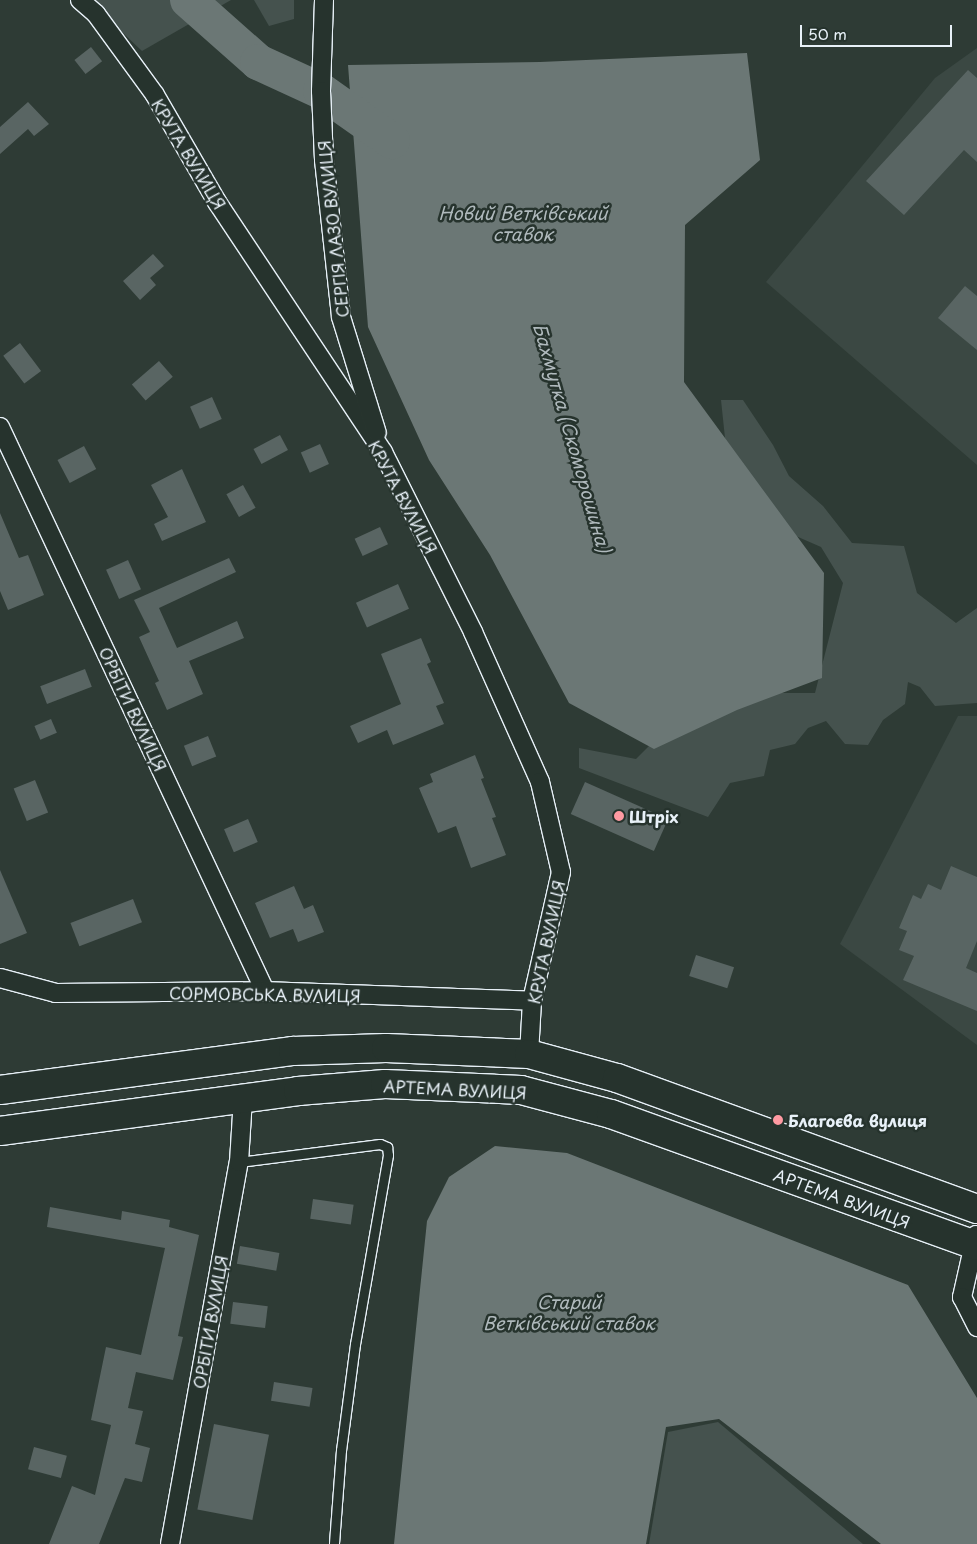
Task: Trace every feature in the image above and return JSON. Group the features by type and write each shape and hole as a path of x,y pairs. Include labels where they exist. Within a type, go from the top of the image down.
{"main road":[{"path":"0,1090 292,1051 386,1048 529,1054 617,1078 977,1210"},
{"name":"АРТЕМА ВУЛИЦЯ","path":"0,1131 298,1091 385,1084 521,1090 611,1114 976,1241"}],"street":[{"name":"КРУТА ВУЛИЦЯ","path":"80,0 96,14 155,95 217,202 383,452 472,632 540,782 561,872 532,1002 529,1054"},
{"name":"СЕРГІЯ ЛАЗО ВУЛИЦЯ","path":"324,0 321,91 324,160 341,317 383,452"},
{"name":"ОРБІТИ ВУЛИЦЯ","path":"0,427 265,991"},
{"name":"СОРМОВСЬКА ВУЛИЦЯ","path":"0,978 56,993 265,991 532,1002"},
{"name":"ОРБІТИ ВУЛИЦЯ","path":"170,1544 239,1162 243,1099"},
{"path":"976,1241 962,1297 977,1327"}],"lane":[{"path":"239,1162 380,1144 387,1147 388,1155 355,1344 341,1450 334,1544"}],"shaded area":[{"path":"88,0 231,0 142,51"},
{"path":"254,0 294,0 294,19 269,26"},
{"path":"977,48 977,465 766,282 935,78"},
{"path":"721,400 743,400 773,445 789,476 823,506 852,543 904,546 917,593 956,623 977,608 977,703 935,706 920,687 908,682 905,704 883,720 868,745 845,744 826,721 808,728 795,744 770,750 764,776 730,783 708,817 579,768 579,748 636,759 669,726 753,693 815,693 843,583 821,547 773,526 740,483 725,438"},
{"path":"958,716 977,716 977,1045 840,944"},
{"path":"718,1422 863,1544 649,1544 668,1432"}],"water":[{"name":"Новий Ветківський ставок","path":"747,53 760,160 685,225 684,382 824,573 822,678 737,710 654,749 569,703 490,555 429,460 368,327 348,65 540,62"},
{"name":"Старий Ветківський ставок","path":"495,1146 567,1153 908,1285 977,1398 977,1544 881,1544 719,1419 666,1427 646,1544 394,1544 427,1221 449,1177"}],"building":[{"path":"91,47 102,61 86,74 74,60"},
{"path":"968,70 977,78 977,162 964,150 904,215 866,181"},
{"path":"28,102 49,124 34,136 28,129 0,154 0,127"},
{"path":"153,254 164,266 150,278 156,285 140,300 123,281"},
{"path":"965,286 977,296 977,350 938,318"},
{"path":"20,343 41,371 24,384 3,356"},
{"path":"159,361 173,377 146,400 132,385"},
{"path":"212,397 222,419 200,429 190,407"},
{"path":"280,435 288,450 261,464 254,449"},
{"path":"320,444 329,464 310,473 301,453"},
{"path":"84,446 96,469 70,483 58,460"},
{"path":"182,469 206,522 162,541 154,524 168,517 151,485"},
{"path":"243,485 256,508 239,517 226,494"},
{"path":"0,513 19,558 28,555 44,595 8,610 0,591"},
{"path":"380,527 388,544 363,556 355,539"},
{"path":"229,558 236,572 159,608 177,648 237,621 244,638 189,661 203,694 167,710 155,683 159,681 139,637 150,632 134,600"},
{"path":"128,560 141,589 119,599 106,570"},
{"path":"398,584 409,609 367,627 356,603"},
{"path":"421,638 431,662 427,664 444,703 436,706 444,724 393,745 387,730 358,743 350,726 401,704 381,654"},
{"path":"85,669 92,687 47,704 40,686"},
{"path":"51,719 57,733 40,740 34,726"},
{"path":"208,736 216,756 192,766 184,746"},
{"path":"475,755 484,778 481,779 496,817 492,818 506,855 471,868 456,826 438,833 419,788 433,782 430,774"},
{"path":"35,780 48,812 27,821 14,789"},
{"name":"Штріх","path":"585,782 668,819 654,851 571,814"},
{"path":"248,819 258,842 234,852 224,829"},
{"path":"951,866 977,877 977,941 966,968 977,973 977,1011 903,980 914,956 899,950 907,931 899,928 913,895 921,899 928,884 941,890"},
{"path":"0,870 27,933 0,944"},
{"path":"294,886 304,909 313,905 324,932 298,942 293,929 270,938 255,903"},
{"path":"133,899 142,922 79,946 70,923"},
{"path":"696,955 734,967 727,988 689,976"},
{"path":"313,1199 354,1205 351,1225 310,1219"},
{"path":"50,1207 121,1220 122,1211 170,1220 169,1227 199,1235 178,1336 183,1337 173,1380 136,1372 128,1408 143,1411 135,1444 150,1448 142,1482 125,1478 99,1544 49,1544 72,1486 95,1495 111,1425 91,1420 106,1347 141,1355 165,1248 47,1227"},
{"path":"240,1246 279,1253 276,1271 237,1264"},
{"path":"233,1302 268,1306 265,1328 230,1324"},
{"path":"274,1382 313,1388 310,1407 271,1401"},
{"path":"214,1424 269,1435 252,1520 197,1509"},
{"path":"34,1447 67,1456 61,1478 28,1469"}],"waterway":[{"name":"Бахмутка (Скоморошина)","path":"188,0 258,62 321,91 392,141"}],"place":[{"name":"Штріх","path":"619,816"},
{"name":"Благоєва вулиця","path":"778,1120"}]}
